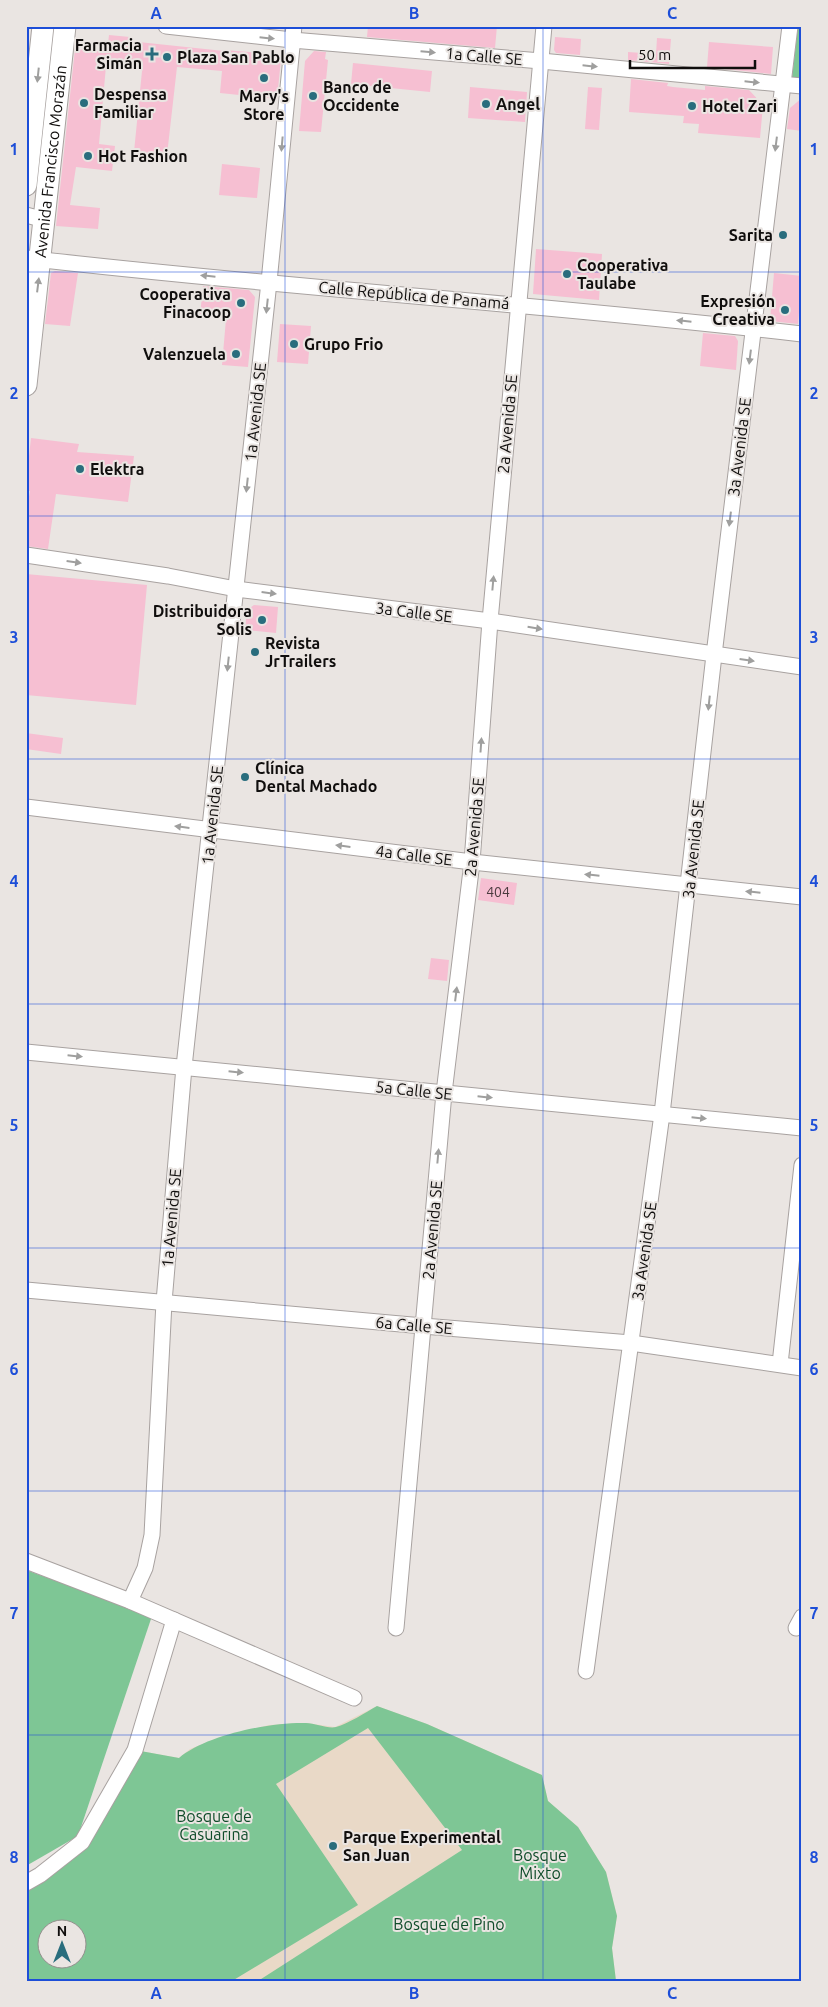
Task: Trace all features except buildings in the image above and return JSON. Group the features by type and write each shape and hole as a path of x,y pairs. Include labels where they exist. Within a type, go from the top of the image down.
{"main road":[{"name":"Avenida Francisco Morazán","path":"26,185 43,26"},
{"name":"Avenida Francisco Morazán","path":"26,386 36,218 65,26"}],"street":[{"name":"1a Calle SE","path":"166,26 293,33 541,61 802,86"},
{"name":"2a Avenida SE","path":"396,1628 444,1093 472,862 490,621 544,26"},
{"name":"3a Avenida SE","path":"586,1671 662,1114 714,655 790,26"},
{"name":"1a Avenida SE","path":"130,1601 145,1568 152,1535 164,1302 184,1067 269,282 293,33"},
{"name":"Calle República de Panamá","path":"34,258 269,282 518,304 802,334"},
{"name":"3a Calle SE","path":"26,555 168,576 236,589 490,621 802,667"},
{"name":"4a Calle SE","path":"26,808 472,862 802,897"},
{"name":"5a Calle SE","path":"26,1052 802,1128"},
{"path":"780,1364 802,1165"},
{"name":"6a Calle SE","path":"26,1290 422,1326 631,1342 802,1368"},
{"path":"26,1561 130,1601 354,1698"},
{"path":"26,1883 40,1875 82,1842 135,1750 174,1620"}],"shaded area":[{"name":"Parque Experimental San Juan","path":"377,1706 427,1724 542,1775 548,1801 578,1827 606,1872 617,1916 612,1948 616,1981 26,1981 38,1952 38,1970 88,1970 88,1920 51,1920 85,1837 135,1750 179,1758 190,1749 213,1740 269,1725 306,1723 335,1727"}],"green space":[{"path":"798,26 802,26 802,79 792,78"},
{"path":"26,1570 152,1616 78,1836 26,1866"},
{"name":"Parque Experimental San Juan","path":"377,1706 427,1724 542,1775 548,1801 578,1827 606,1872 617,1916 612,1948 616,1981 258,1981 462,1850 368,1728 276,1784 358,1905 232,1981 26,1981 26,1883 85,1837 135,1750 179,1758 205,1743 239,1731 291,1723 310,1723 336,1727"}],"place":[{"name":"Farmacia Simán","path":"152,54"},
{"name":"Plaza San Pablo","path":"167,57"},
{"name":"Mary's Store","path":"264,78"},
{"name":"Banco de Occidente","path":"313,96"},
{"name":"Despensa Familiar","path":"84,103"},
{"name":"Angel","path":"486,104"},
{"name":"Hotel Zari","path":"692,106"},
{"name":"Hot Fashion","path":"88,156"},
{"name":"Sarita","path":"783,235"},
{"name":"Cooperativa Taulabe","path":"567,274"},
{"name":"Cooperativa Finacoop","path":"241,303"},
{"name":"Expresión Creativa","path":"785,310"},
{"name":"Grupo Frio","path":"294,344"},
{"name":"Valenzuela","path":"236,354"},
{"name":"Elektra","path":"80,469"},
{"name":"Distribuidora Solis","path":"262,620"},
{"name":"Revista JrTrailers","path":"255,652"},
{"name":"Clínica Dental Machado","path":"245,777"},
{"name":"Parque Experimental San Juan","path":"333,1846"}],"park label":[{"name":"Bosque de Casuarina","path":"214,1825"},
{"name":"Bosque Mixto","path":"540,1864"},
{"name":"Bosque de Pino","path":"449,1924"}]}
